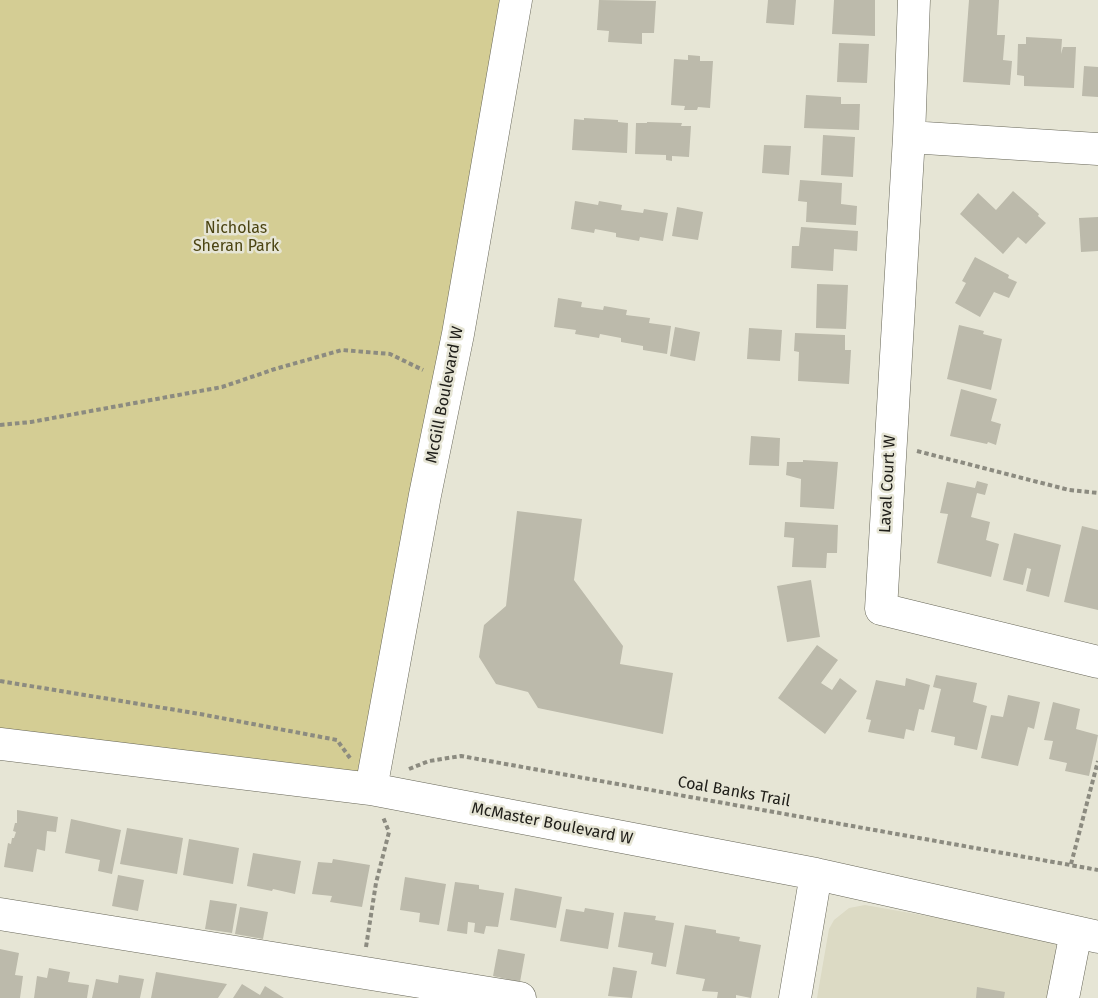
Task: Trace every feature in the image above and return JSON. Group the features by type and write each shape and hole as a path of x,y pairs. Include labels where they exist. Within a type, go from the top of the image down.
{"street":[{"name":"McGill Boulevard W","path":"371,789 448,381 516,0"},
{"name":"Laval Court W","path":"914,0 909,137 880,609 1098,662"},
{"path":"909,137 1098,149"},
{"name":"McMaster Boulevard W","path":"0,744 371,789 816,874 1087,935"},
{"path":"795,998 816,874"},
{"path":"0,914 520,998"},
{"path":"1063,998 1087,935"}],"path":[{"path":"0,425 31,422 222,387 342,350 390,354 448,381"},
{"path":"908,449 1069,490 1098,493"},
{"path":"0,681 154,706 337,740 371,789 389,832 376,884 362,972"},
{"name":"Coal Banks Trail","path":"408,770 429,761 461,756 1098,870"},
{"path":"1071,864 1098,761"}],"shaded area":[{"path":"865,905 1056,941 1055,974 1051,998 817,998 829,929 834,920 849,908"}],"green space":[{"name":"Nicholas Sheran Park","path":"0,0 516,0 371,789 0,744"}],"building":[{"path":"599,0 656,1 654,33 642,33 642,44 608,42 609,31 597,30"},
{"path":"768,0 796,0 794,25 766,23"},
{"path":"834,0 875,0 875,36 832,34"},
{"path":"969,0 999,0 997,35 1005,35 1003,60 1012,61 1010,85 963,82"},
{"path":"1026,37 1062,39 1061,54 1063,47 1076,47 1074,88 1024,86 1024,76 1017,75 1018,44 1026,44"},
{"path":"839,43 869,44 867,83 837,82"},
{"path":"688,55 700,56 700,61 713,61 710,108 698,107 697,110 684,110 685,106 671,105 674,59 688,60"},
{"path":"1084,66 1098,67 1098,97 1082,96"},
{"path":"806,95 841,97 841,104 860,104 859,130 804,128"},
{"path":"584,118 618,120 618,122 628,123 627,153 572,150 574,119 584,120"},
{"path":"636,123 682,123 681,126 691,126 689,157 672,156 672,161 666,160 666,155 635,154"},
{"path":"823,135 855,137 853,177 821,175"},
{"path":"764,145 791,146 789,175 762,173"},
{"path":"800,180 842,183 841,204 857,206 856,225 806,222 807,202 798,201"},
{"path":"1013,191 1046,223 1026,244 1018,237 1003,254 960,214 978,193 996,210"},
{"path":"575,201 598,205 599,201 622,205 621,210 643,213 644,209 668,213 663,241 640,237 639,241 616,237 616,233 595,229 594,233 571,229"},
{"path":"677,207 703,212 698,240 672,236"},
{"path":"1098,217 1098,251 1081,252 1079,218"},
{"path":"801,227 858,231 857,251 834,249 833,271 791,268 792,246 799,246"},
{"path":"975,257 1009,275 1008,278 1017,282 1009,298 994,292 980,317 955,303 966,283 962,281"},
{"path":"817,284 848,285 846,329 816,328"},
{"path":"558,298 582,302 581,307 603,310 604,306 627,310 626,315 650,318 649,323 671,326 667,354 643,350 643,346 621,342 621,338 600,334 599,338 575,334 576,330 554,327"},
{"path":"959,325 984,331 983,334 1002,339 991,390 947,379"},
{"path":"675,327 700,332 695,361 670,356"},
{"path":"749,328 782,330 780,361 747,359"},
{"path":"795,333 845,335 845,350 851,350 849,384 798,381 799,352 794,351"},
{"path":"961,389 997,399 991,421 1001,424 996,445 950,436"},
{"path":"751,436 780,438 779,466 749,465"},
{"path":"803,460 838,462 834,509 800,507 801,479 786,475 787,462 803,462"},
{"path":"977,481 988,484 985,495 977,493 971,517 990,522 986,540 999,544 991,577 937,563 948,514 940,513 947,482 975,488"},
{"path":"517,511 582,519 574,580 623,646 620,664 673,673 663,734 538,708 528,692 496,684 479,657 484,625 506,606"},
{"path":"785,522 838,525 837,553 827,553 826,568 792,567 794,538 784,537"},
{"path":"1082,526 1098,530 1098,610 1064,602"},
{"path":"1014,533 1061,545 1049,597 1026,591 1031,569 1027,568 1023,585 1003,580"},
{"path":"811,580 820,637 787,642 777,586"},
{"path":"817,645 838,660 821,683 832,690 840,678 857,691 825,734 778,698"},
{"path":"936,675 977,683 973,702 987,706 977,750 954,745 955,737 931,732 941,689 933,687"},
{"path":"906,678 930,685 924,710 919,709 914,731 906,729 904,739 868,732 871,720 866,719 876,680 905,686"},
{"path":"1008,695 1040,702 1034,729 1028,727 1018,766 981,758 991,715 1003,717"},
{"path":"1053,702 1080,709 1076,729 1098,735 1089,776 1065,771 1067,763 1049,759 1053,741 1044,740"},
{"path":"17,810 58,817 56,832 47,831 45,851 37,849 33,872 4,867 8,843 11,844 16,832 13,831 17,823"},
{"path":"71,819 121,830 112,874 98,871 100,860 65,853"},
{"path":"127,828 183,838 177,874 120,864"},
{"path":"189,839 239,848 233,884 183,875"},
{"path":"253,853 301,861 295,894 247,886"},
{"path":"333,859 370,865 362,907 330,902 332,896 312,894 318,862 332,863"},
{"path":"118,875 144,880 138,911 112,906"},
{"path":"405,877 446,884 439,925 419,922 420,913 400,910"},
{"path":"455,882 479,885 479,889 504,893 498,927 486,926 484,934 474,932 475,923 468,922 467,934 447,931"},
{"path":"515,888 562,897 556,928 510,920"},
{"path":"210,900 237,904 232,933 205,929"},
{"path":"240,907 268,912 263,939 235,934"},
{"path":"585,908 614,913 608,949 560,941 566,909 584,912"},
{"path":"624,912 656,916 655,920 674,923 666,967 651,964 653,953 618,947"},
{"path":"685,925 716,930 716,933 740,937 739,941 761,945 751,998 736,995 736,998 717,998 718,992 702,991 705,979 676,974"},
{"path":"0,949 19,953 15,975 23,976 20,998 0,998"},
{"path":"498,949 525,954 520,982 493,976"},
{"path":"613,967 637,971 632,998 608,996"},
{"path":"49,968 70,972 68,982 89,985 87,998 34,998 37,976 47,978"},
{"path":"156,972 227,984 218,998 151,998"},
{"path":"119,975 144,979 140,998 92,998 96,979 118,983"},
{"path":"242,984 260,995 265,986 284,998 233,998"},
{"path":"977,987 1005,992 1004,998 976,998"}]}
